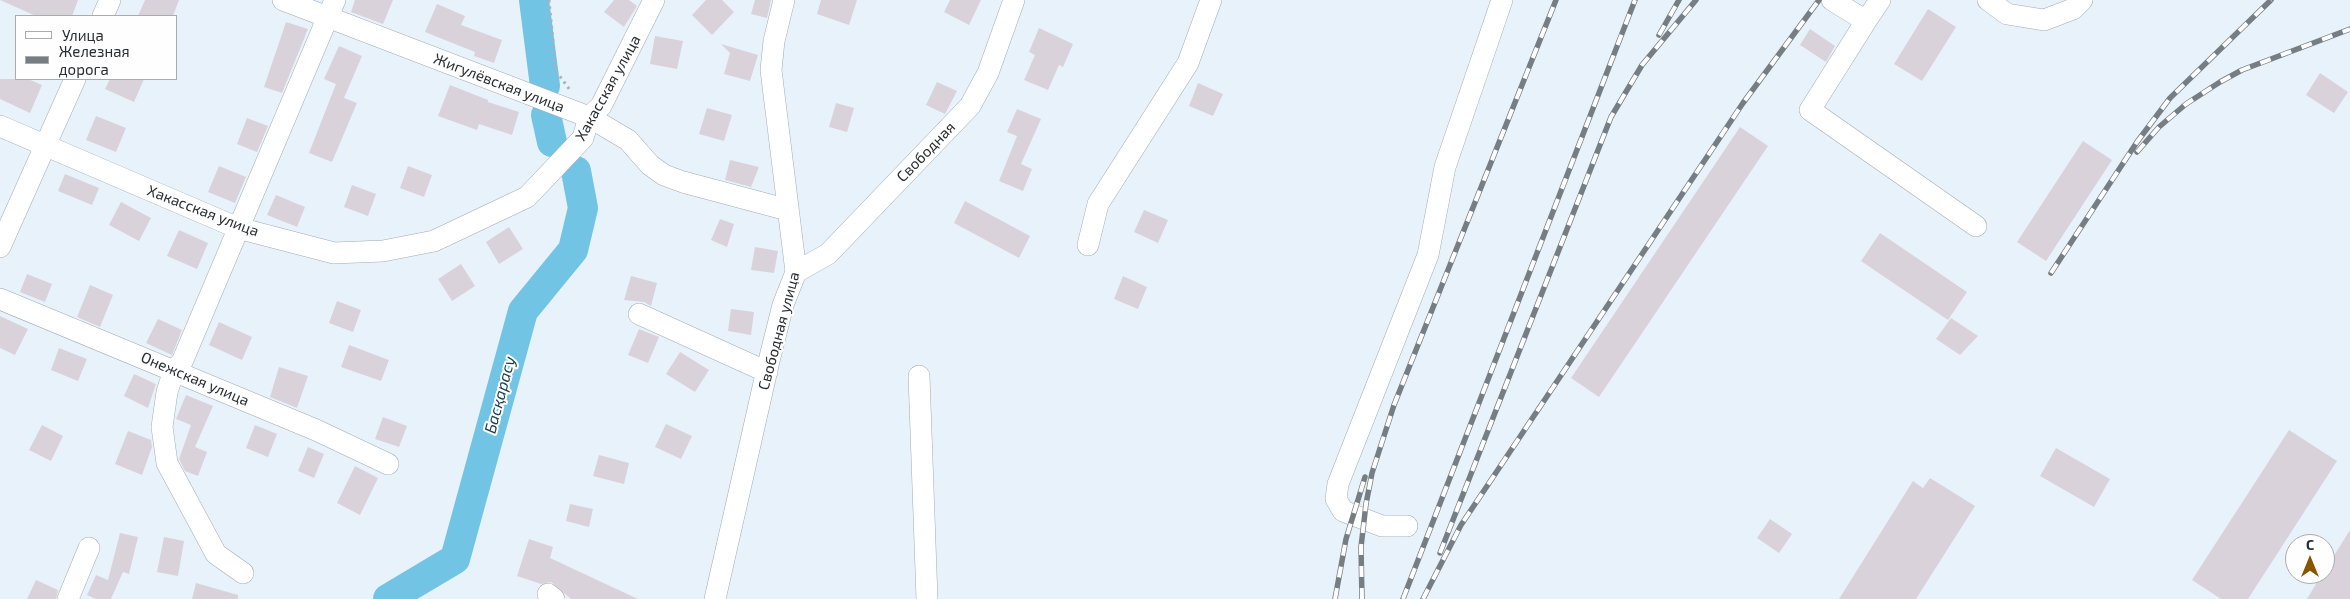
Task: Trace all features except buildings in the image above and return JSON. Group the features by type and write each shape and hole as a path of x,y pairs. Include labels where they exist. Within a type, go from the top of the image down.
{"street":[{"path":"103,15 110,0"},
{"name":"Жигулёвская улица","path":"284,0 332,8 589,117 628,140 650,165 664,175 683,182 788,210"},
{"name":"Хакасская улица","path":"0,126 238,228 334,253 383,251 434,241 527,198 583,138 589,117 601,106 654,0"},
{"name":"Свободная улица","path":"715,599 783,305 796,272 771,70 774,41 784,0"},
{"name":"Свободная","path":"796,272 828,254 970,106 988,73 1014,0"},
{"path":"1088,245 1098,204 1188,63 1211,0"},
{"path":"1407,526 1382,526 1343,511 1336,499 1338,484 1428,256 1445,168 1502,0"},
{"path":"1832,0 1866,21"},
{"path":"1880,0 1810,110 1976,226"},
{"path":"1988,0 2006,14 2044,20 2073,9 2082,0"},
{"path":"243,573 216,554 167,463 162,427 167,392 174,370 182,362 332,8"},
{"path":"0,247 75,80"},
{"name":"Онежская улица","path":"0,299 316,430 388,464"},
{"path":"639,314 767,372"},
{"path":"919,376 927,599"},
{"path":"68,599 89,548"}],"path":[{"path":"549,0 556,71 572,94"}],"waterway":[{"name":"Басқарасу","path":"534,0 545,86"},
{"name":"Басқарасу","path":"546,115 552,142"},
{"name":"Басқарасу","path":"388,599 455,559 523,311 573,250 583,208 576,171"}],"railway":[{"path":"1362,599 1361,547 1366,504 1372,473 1394,405 1556,0"},
{"path":"1403,599 1635,0"},
{"path":"1659,35 1679,0"},
{"path":"1440,553 1611,117 1642,65 1696,0"},
{"path":"1423,599 1461,525 1743,103 1819,0"},
{"path":"2051,273 2137,142 2170,98 2271,0"},
{"path":"2137,152 2159,127 2186,104 2220,82 2242,70 2350,29"},
{"path":"1335,599 1346,539 1365,477"}]}
